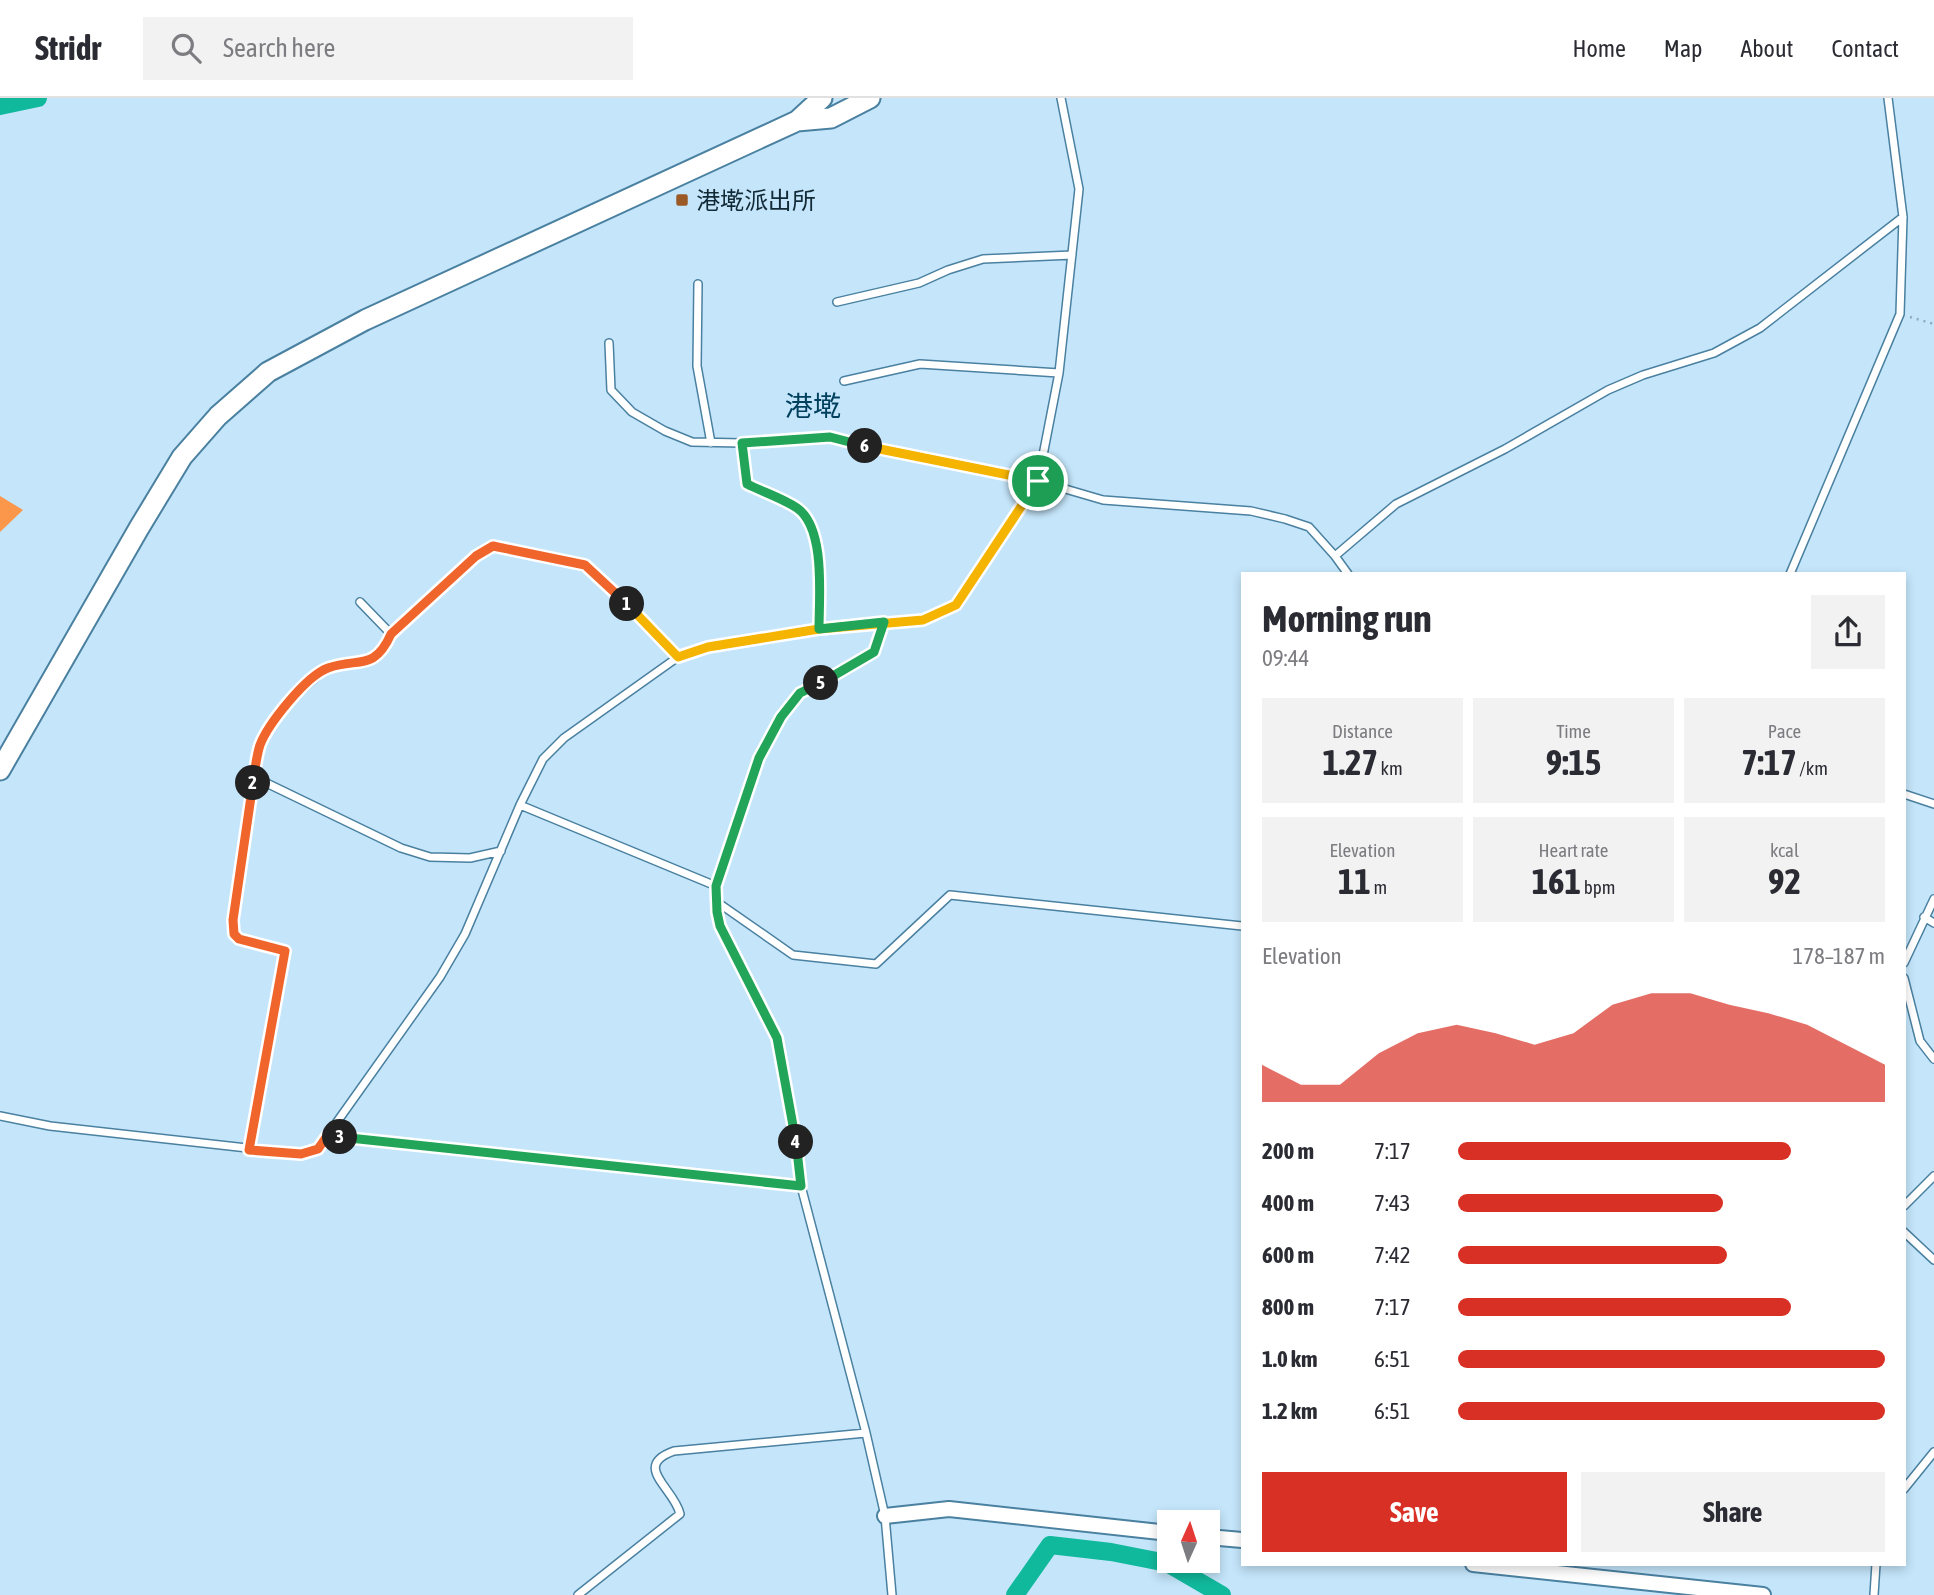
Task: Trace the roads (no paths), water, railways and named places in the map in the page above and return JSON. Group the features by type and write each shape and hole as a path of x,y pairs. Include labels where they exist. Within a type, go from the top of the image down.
{"main road":[{"path":"0,770 182,457 218,416 268,372 365,320 797,121 822,98"},
{"path":"797,121 831,118 870,98"}],"street":[{"path":"797,121 806,98"},
{"path":"885,1516 949,1509 1157,1531"},
{"path":"1220,1538 1241,1540"},
{"path":"1492,1566 1763,1595"}],"lane":[{"path":"0,1116 50,1126 249,1150 301,1154 318,1149 440,977 465,934 520,805 543,759 564,738 678,657 708,647 819,629 923,620 956,605 1038,481 1059,373 1079,189 1061,98"},
{"path":"1791,572 1900,314 1903,217 1888,98"},
{"path":"1335,556 1396,504 1505,449 1608,390 1643,375 1714,353 1760,328 1903,217"},
{"path":"837,302 919,283 983,259 1072,255"},
{"path":"698,285 697,366 711,443"},
{"path":"609,343 611,390 632,412 665,432 692,442 742,443 830,437 885,452 1038,481 1103,500 1251,511 1309,527 1347,572"},
{"path":"844,381 920,364 1059,373"},
{"path":"742,443 747,484 798,508 806,517 820,554 819,629"},
{"path":"249,1150 285,951 239,939 234,934 233,920 260,746 269,728 294,695 327,668 368,662 385,647 391,634 476,556 493,546 585,565 633,608 678,657"},
{"path":"360,602 391,634"},
{"path":"884,622 874,652 834,677 800,693 781,717 759,758 716,886 720,926 777,1038 793,1122 801,1186 885,1516 892,1595"},
{"path":"254,777 401,848 430,857 470,858 501,851"},
{"path":"1906,795 1934,804"},
{"path":"520,805 716,886"},
{"path":"717,902 793,955 876,964 950,895 1241,926"},
{"path":"1906,958 1934,899"},
{"path":"1924,917 1934,923"},
{"path":"1906,986 1920,1041 1934,1059"},
{"path":"327,1136 801,1186"},
{"path":"1906,1204 1934,1176"},
{"path":"1906,1234 1934,1260"},
{"path":"578,1595 680,1514 678,1505 655,1474 654,1464 660,1456 674,1451 866,1433"},
{"path":"1906,1487 1934,1452"},
{"path":"1874,1595 1876,1566"}],"waterway":[{"path":"0,106 38,98"},
{"path":"1015,1595 1050,1545 1111,1552 1167,1563 1222,1595"}],"place":[{"name":"港墘派出所","path":"682,200"}],"district":[{"name":"港墘","path":"813,406"}]}
